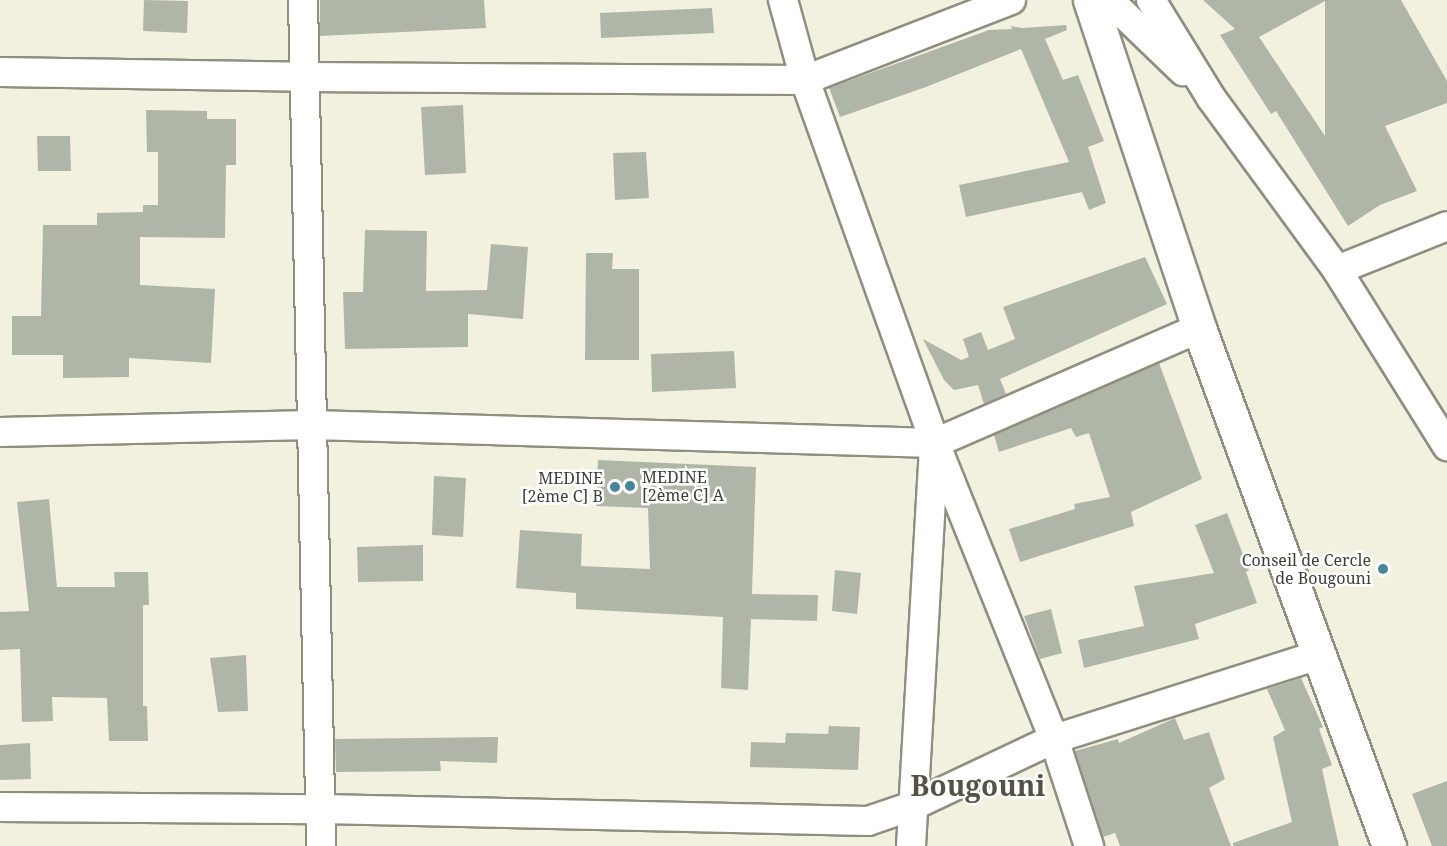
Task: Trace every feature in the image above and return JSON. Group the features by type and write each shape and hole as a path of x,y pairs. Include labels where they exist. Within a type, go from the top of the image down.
{"street":[{"path":"303,0 321,846"},
{"path":"783,0 805,80 934,443 1054,740 1089,846"},
{"path":"0,72 304,77 805,80 1011,0"},
{"path":"1090,0 1199,328 1389,846"},
{"path":"1109,0 1212,99"},
{"path":"1151,0 1212,99 1336,270 1447,446"},
{"path":"1336,270 1447,226"},
{"path":"0,432 312,425 934,443 1199,328"},
{"path":"911,846 934,443"},
{"path":"0,807 321,809 868,821 912,806 1054,740 1319,656"}],"building":[{"path":"144,0 188,1 187,33 143,31"},
{"path":"320,0 484,0 486,28 320,36"},
{"path":"1203,0 1401,0 1447,81 1447,103 1385,126 1417,191 1380,205 1348,226 1276,111 1271,114 1220,35 1235,29","holes":["1325,1 1325,136 1259,37"]},
{"path":"712,8 714,33 601,38 600,13"},
{"path":"1066,25 1067,30 1045,39 1063,80 1078,75 1104,141 1088,147 1106,203 1089,210 1082,192 966,217 959,185 1069,162 1021,49 926,87 840,117 829,88 989,30 1012,29 1011,26 1022,28"},
{"path":"463,105 466,173 425,175 421,107"},
{"path":"146,110 207,111 207,119 236,119 236,165 226,165 225,238 140,237 140,285 215,289 211,363 129,358 129,377 63,378 63,355 12,355 12,316 41,316 43,225 97,225 97,213 143,212 143,205 158,205 158,152 147,152"},
{"path":"37,136 70,136 71,171 38,171"},
{"path":"646,152 649,198 615,200 613,153"},
{"path":"365,230 427,231 426,291 487,290 491,244 528,247 523,319 468,314 468,347 345,349 343,292 363,292"},
{"path":"586,253 613,253 612,269 639,269 639,360 585,360"},
{"path":"1145,257 1167,304 1000,379 1006,394 984,404 978,385 954,390 944,380 923,339 961,360 969,357 963,339 981,332 988,350 1015,339 1003,307"},
{"path":"734,351 736,388 652,392 651,354"},
{"path":"1159,363 1202,479 1131,512 1134,526 1020,562 1009,529 1075,509 1074,504 1110,497 1089,433 1076,437 1071,428 999,452 994,435"},
{"path":"598,460 756,467 752,594 818,595 817,621 751,619 748,690 721,688 723,617 576,609 576,593 516,588 520,530 582,534 581,566 650,569 648,508 596,506"},
{"path":"434,476 466,478 463,537 432,535"},
{"path":"49,499 57,587 115,587 114,572 148,572 149,605 143,605 143,706 147,706 148,741 109,741 107,698 52,697 53,721 22,722 20,649 0,650 0,612 29,611 17,502"},
{"path":"1227,513 1249,570 1246,572 1257,603 1195,624 1199,639 1084,668 1078,640 1144,626 1134,586 1214,573 1195,525"},
{"path":"423,545 423,581 358,582 357,547"},
{"path":"835,570 861,573 857,614 832,611"},
{"path":"1051,609 1062,653 1040,659 1024,616"},
{"path":"246,655 248,711 218,712 210,658"},
{"path":"1301,678 1323,727 1319,729 1332,765 1322,769 1339,846 1233,846 1233,843 1292,822 1273,737 1285,730 1267,689"},
{"path":"1175,718 1184,740 1209,732 1225,779 1209,788 1231,846 1120,846 1115,833 1103,837 1075,751 1118,739 1119,743"},
{"path":"829,726 860,727 858,770 750,767 751,742 785,743 786,733 828,734"},
{"path":"498,737 497,763 440,761 441,771 336,772 335,739"},
{"path":"30,743 31,779 0,780 0,745"},
{"path":"1447,781 1447,846 1432,846 1412,794"}],"place":[{"name":"MEDINE [2ème C] A","path":"630,486"},
{"name":"MEDINE [2ème C] B","path":"615,487"},
{"name":"Conseil de Cercle de Bougouni","path":"1383,569"}],"district":[{"name":"Bougouni","path":"978,785"}]}
